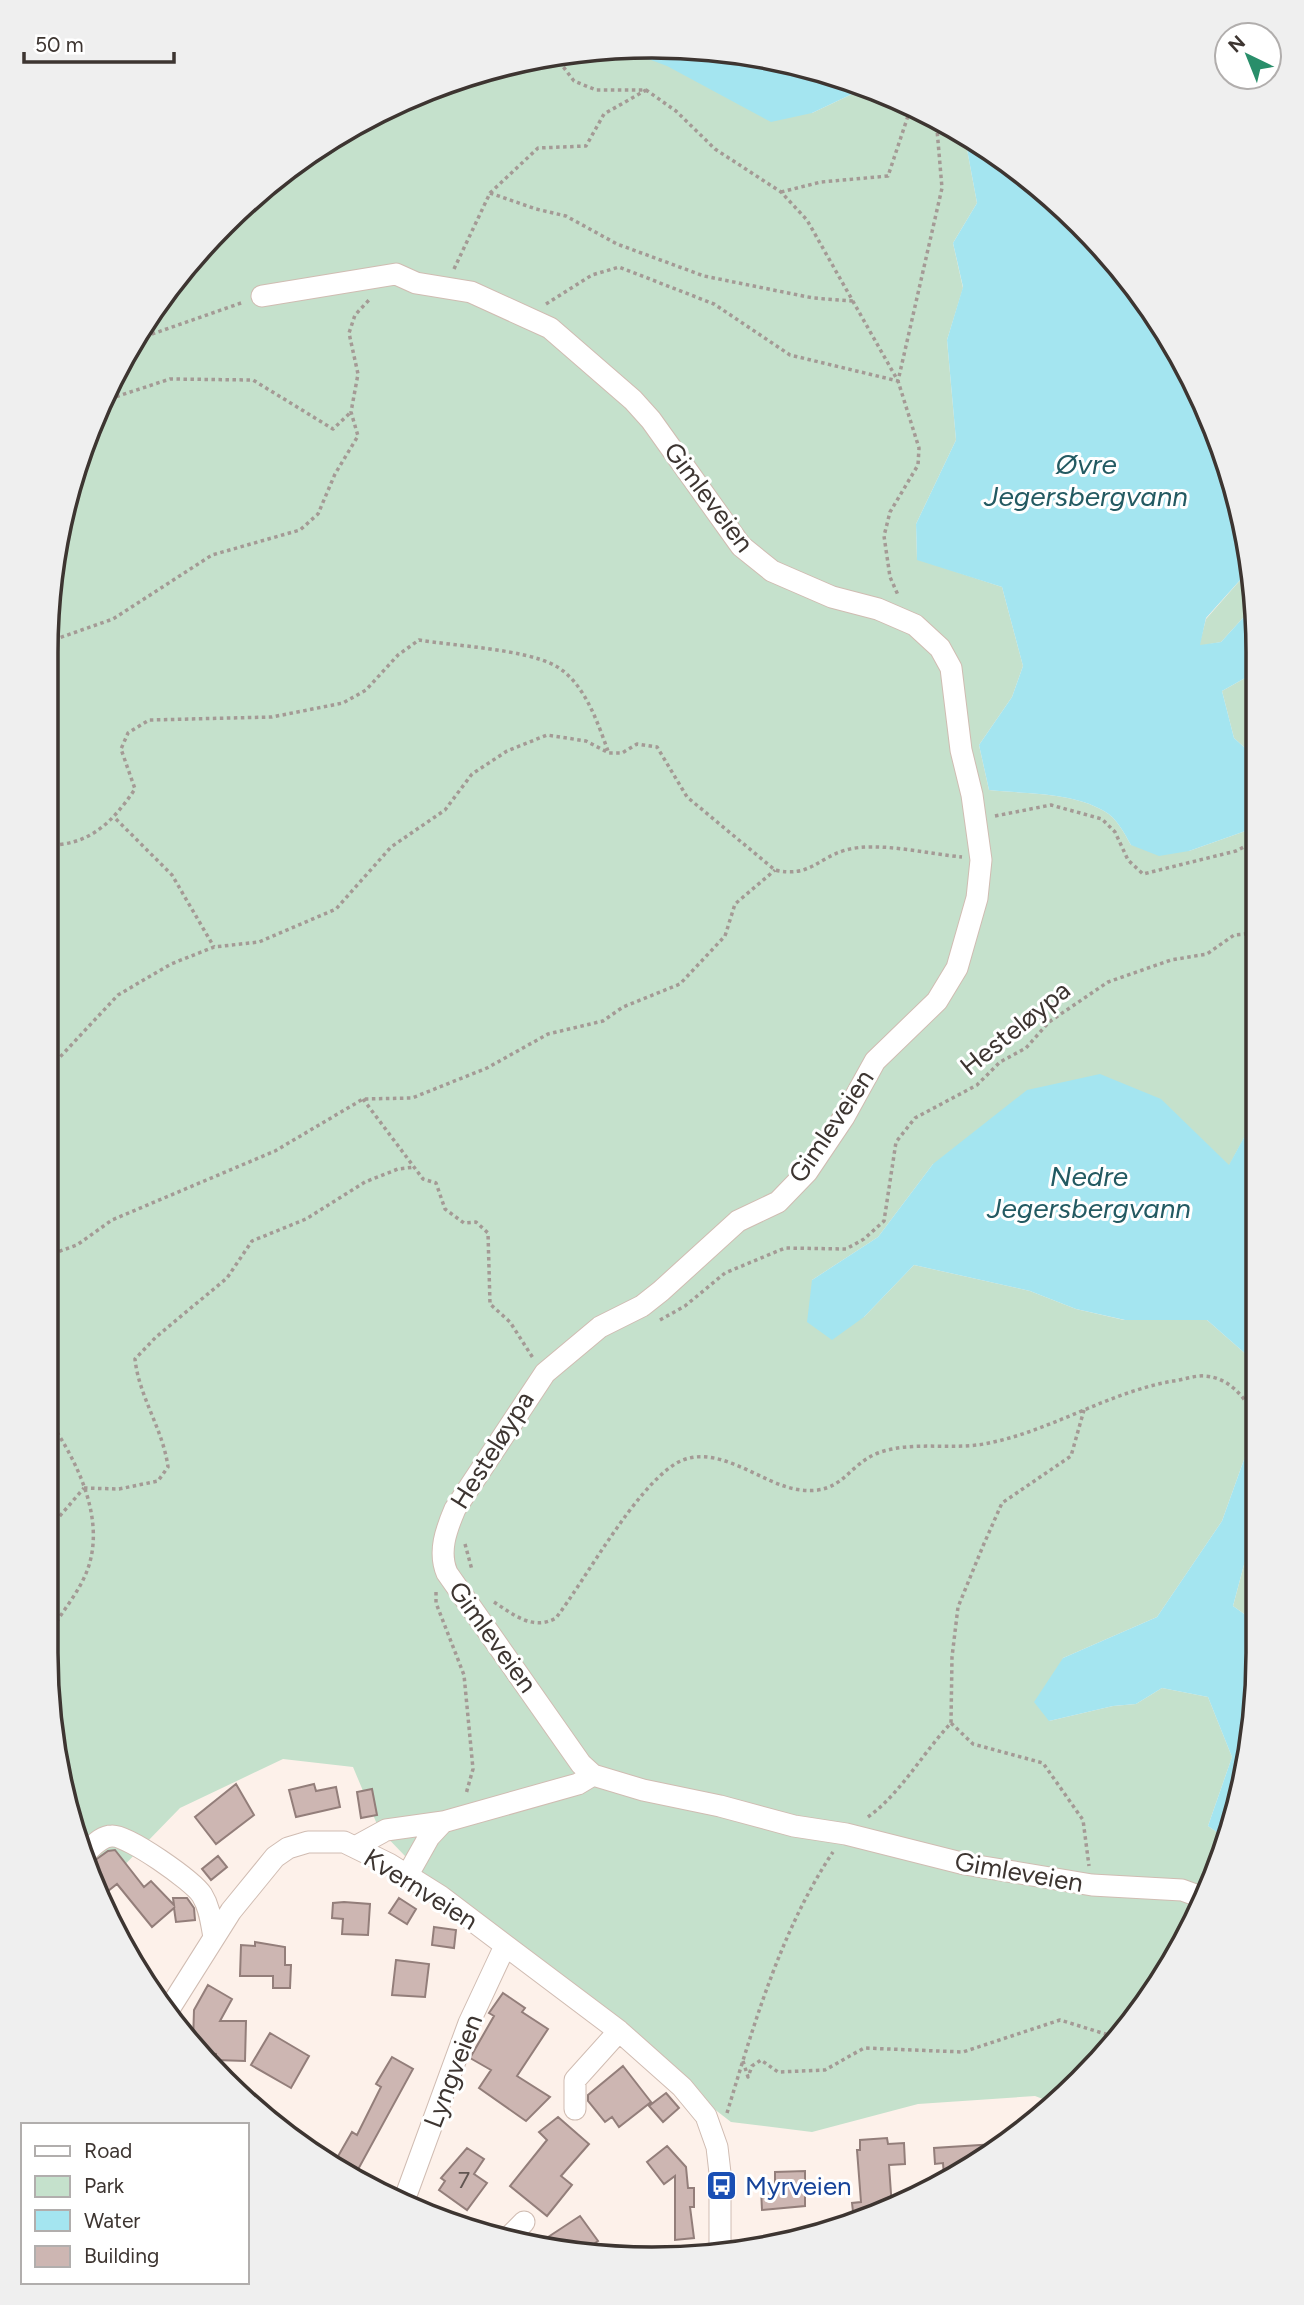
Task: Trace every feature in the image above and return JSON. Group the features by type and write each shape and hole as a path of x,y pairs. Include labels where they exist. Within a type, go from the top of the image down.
{"street":[{"name":"Gimleveien","path":"262,296 396,274 416,283 471,292 537,321 582,354 633,400 691,473 741,546 757,561 832,597 878,609 915,625 940,648 951,668 961,750 976,820 981,860 977,898 957,968 937,1001 875,1060 862,1079 844,1117 807,1172 778,1202 738,1221 661,1291 631,1312 600,1327 545,1373 518,1409 455,1509 446,1530 442,1562 459,1592 489,1629 581,1764 593,1775 643,1790 720,1806 794,1826 846,1833 965,1864 1092,1885 1182,1890 1195,1895"},
{"path":"355,1847 386,1830 443,1822 578,1784 593,1775"},
{"path":"407,1876 429,1837 443,1822"},
{"path":"91,1848 104,1837 114,1835 146,1849 200,1892 208,1908 214,1937"},
{"name":"Kvernveien","path":"173,2003 214,1937 260,1872 288,1849 322,1840 344,1842 407,1876 440,1896 505,1946"},
{"path":"505,1946 619,2031 697,2104 706,2116 717,2147 720,2173 720,2243"},
{"name":"Lyngveien","path":"407,2194 470,2024 505,1946"},
{"path":"575,2109 575,2080 619,2031"},
{"path":"515,2231 524,2222"}],"path":[{"path":"561,65 574,80 596,90 646,90 676,111 715,149 781,192 807,220 898,381 919,448 918,465 890,512 884,536 890,577 915,625"},
{"path":"444,286 490,193 538,148 586,146 604,114 646,90"},
{"path":"781,192 821,182 888,177 908,116"},
{"path":"898,381 942,188 937,131"},
{"path":"490,193 566,216 617,244 704,276 813,298 853,301"},
{"path":"537,321 546,304 592,275 619,267 714,304 790,355 898,381"},
{"path":"150,335 262,296"},
{"path":"58,638 113,619 212,555 300,530 318,514 335,474 358,436 351,412 358,374 349,332 355,315 371,298"},
{"path":"115,397 170,379 253,380 333,429 351,412"},
{"path":"58,845 72,845 116,818 135,789 121,749 128,733 149,720 272,718 342,703 366,690 398,655 419,640 523,655 554,665 573,682 594,712 609,753"},
{"path":"58,1059 118,995 171,964 214,947 259,942 336,909 391,847 445,810 472,774 507,751 547,735 586,741 609,753 622,753 637,744 657,747 687,797 775,870 793,874 846,850 875,848 981,860"},
{"path":"976,820 1051,805 1102,820 1115,832 1128,860 1143,874 1236,851 1246,846"},
{"path":"116,818 172,875 214,947"},
{"path":"58,1252 77,1245 112,1220 275,1150 363,1099 412,1098 486,1068 548,1034 603,1021 623,1007 680,984 725,936 735,904 775,870"},
{"name":"Hesteløypa","path":"651,1325 685,1306 725,1273 785,1248 846,1249 864,1239 884,1221 897,1142 915,1118 976,1085 1000,1062 1026,1048 1049,1022 1108,982 1171,960 1207,954 1234,935 1246,934"},
{"path":"363,1099 423,1179 436,1183 446,1209 464,1223 476,1222 488,1233 490,1304 510,1322 545,1373"},
{"path":"84,1488 119,1489 158,1481 168,1467 165,1445 137,1375 135,1359 156,1336 227,1278 252,1241 306,1219 365,1182 398,1169 415,1167"},
{"path":"488,1598 523,1621 544,1624 556,1618 644,1494 675,1464 694,1457 725,1461 798,1490 818,1491 838,1485 879,1452 911,1447 985,1444 1018,1437 1144,1386 1204,1376 1224,1382 1241,1392 1246,1400"},
{"path":"717,2147 774,1972 810,1888 846,1833 887,1803 924,1752 951,1723 951,1657 958,1607 983,1546 1002,1503 1070,1456 1084,1410"},
{"path":"58,1434 84,1488 93,1537 87,1570 58,1620"},
{"path":"58,1518 84,1488"},
{"name":"Hesteløypa","path":"465,1543 473,1576"},
{"path":"442,1562 435,1581 436,1603 464,1675 473,1769 463,1799 451,1809 443,1822"},
{"path":"951,1723 973,1744 1042,1763 1083,1820 1092,1885"},
{"path":"743,2061 748,2077 752,2066 761,2060 778,2072 825,2070 864,2048 963,2052 1059,2020 1107,2035"}],"green space":[{"path":"648,58 812,113 854,93 915,119 967,148 977,203 953,243 963,288 947,340 956,440 916,524 917,559 1002,587 1023,666 1012,697 979,745 989,790 1063,797 1091,805 1113,818 1131,845 1189,851 1246,831 1246,1134 1229,1166 1211,1150 933,1164 878,1237 812,1280 864,1317 914,1265 1030,1291 1076,1309 1124,1320 1207,1320 1246,1354 1246,1454 1222,1521 1157,1617 1063,1658 1049,1721 1113,1706 1136,1704 1162,1688 1208,1697 1232,1757 1208,1826 1218,1833 1185,1916 1167,1950 1123,2015 1099,2045 1044,2100 1035,2096 918,2104 812,2132 731,2122 456,1909 379,1829 353,1767 283,1759 180,1808 104,1883 103,1880 78,1807 69,1769 59,1692 58,652 59,613 69,536 89,461 119,389 137,355 181,290 205,260 260,205 322,158 355,137 389,119 461,89 536,69 613,59"},
{"path":"1241,579 1245,616 1221,642 1199,646 1206,619"},
{"path":"1246,678 1246,749 1234,738 1222,691"},
{"path":"1246,1557 1246,1615 1233,1606"}],"water":[{"path":"646,58 691,59 768,69 854,93 812,113 771,122 667,66"},
{"name":"Øvre Jegersbergvann","path":"967,148 1044,205 1099,260 1146,322 1167,355 1201,425 1226,498 1241,579 1206,618 1200,645 1221,642 1245,616 1246,678 1222,691 1234,738 1246,749 1246,831 1189,851 1159,856 1131,845 1113,818 1091,805 1063,797 989,790 979,745 1012,697 1023,666 1002,587 917,560 916,524 956,440 947,340 963,287 953,243 977,203"},
{"name":"Nedre Jegersbergvann","path":"1100,1074 1161,1099 1229,1165 1246,1134 1246,1354 1207,1320 1125,1320 1076,1309 1030,1291 914,1265 864,1317 832,1340 807,1322 812,1280 878,1237 933,1164 1027,1090"},
{"path":"1246,1454 1246,1557 1233,1606 1246,1615 1245,1692 1235,1769 1218,1833 1208,1826 1232,1757 1208,1697 1162,1688 1136,1704 1113,1706 1049,1721 1034,1702 1063,1658 1157,1617 1222,1521"}],"building":[{"path":"236,1784 254,1815 216,1844 195,1817"},
{"path":"314,1784 316,1791 336,1787 340,1807 296,1817 289,1790"},
{"path":"372,1789 377,1815 361,1818 357,1792"},
{"path":"115,1850 144,1887 151,1881 174,1905 173,1898 187,1898 194,1908 195,1920 176,1922 174,1908 152,1927 117,1884 108,1891 95,1860 108,1851"},
{"path":"218,1856 227,1867 211,1880 202,1869"},
{"path":"399,1898 416,1909 407,1924 389,1913"},
{"path":"333,1903 370,1904 368,1935 342,1934 343,1919 332,1918"},
{"path":"434,1927 456,1930 454,1948 432,1945"},
{"path":"255,1942 285,1947 285,1965 291,1965 290,1988 273,1988 273,1976 240,1976 241,1945 255,1946"},
{"path":"396,1960 429,1964 425,1997 392,1995"},
{"path":"208,1985 232,1999 220,2021 246,2021 245,2061 220,2060 193,2030 194,2010"},
{"path":"503,1993 525,2008 522,2012 548,2029 517,2076 550,2097 526,2121 479,2088 491,2070 470,2058 494,2016 489,2013"},
{"path":"270,2033 309,2056 291,2088 251,2065"},
{"path":"392,2057 413,2069 358,2170 338,2157 352,2132 357,2135 381,2087 376,2084"},
{"path":"623,2066 651,2102 619,2127 612,2117 605,2122 588,2101 588,2095"},
{"path":"666,2093 679,2108 663,2122 649,2106"},
{"path":"558,2117 589,2144 561,2176 572,2185 547,2216 510,2186 547,2140 539,2132"},
{"path":"887,2138 888,2144 904,2143 905,2164 889,2165 891,2197 853,2212 852,2203 861,2202 857,2150 860,2150 860,2140"},
{"path":"985,2145 944,2171 943,2163 935,2164 934,2148"},
{"path":"667,2146 686,2167 688,2188 694,2188 694,2207 690,2207 694,2238 675,2240 675,2176 664,2184 647,2162"},
{"path":"467,2148 484,2159 474,2174 487,2183 467,2210 439,2190 445,2181 441,2178"},
{"path":"805,2171 805,2206 762,2210 761,2189 775,2187 775,2172"},
{"path":"580,2216 598,2241 594,2244 547,2238"}],"place":[{"name":"Myrveien","path":"722,2186"}]}
